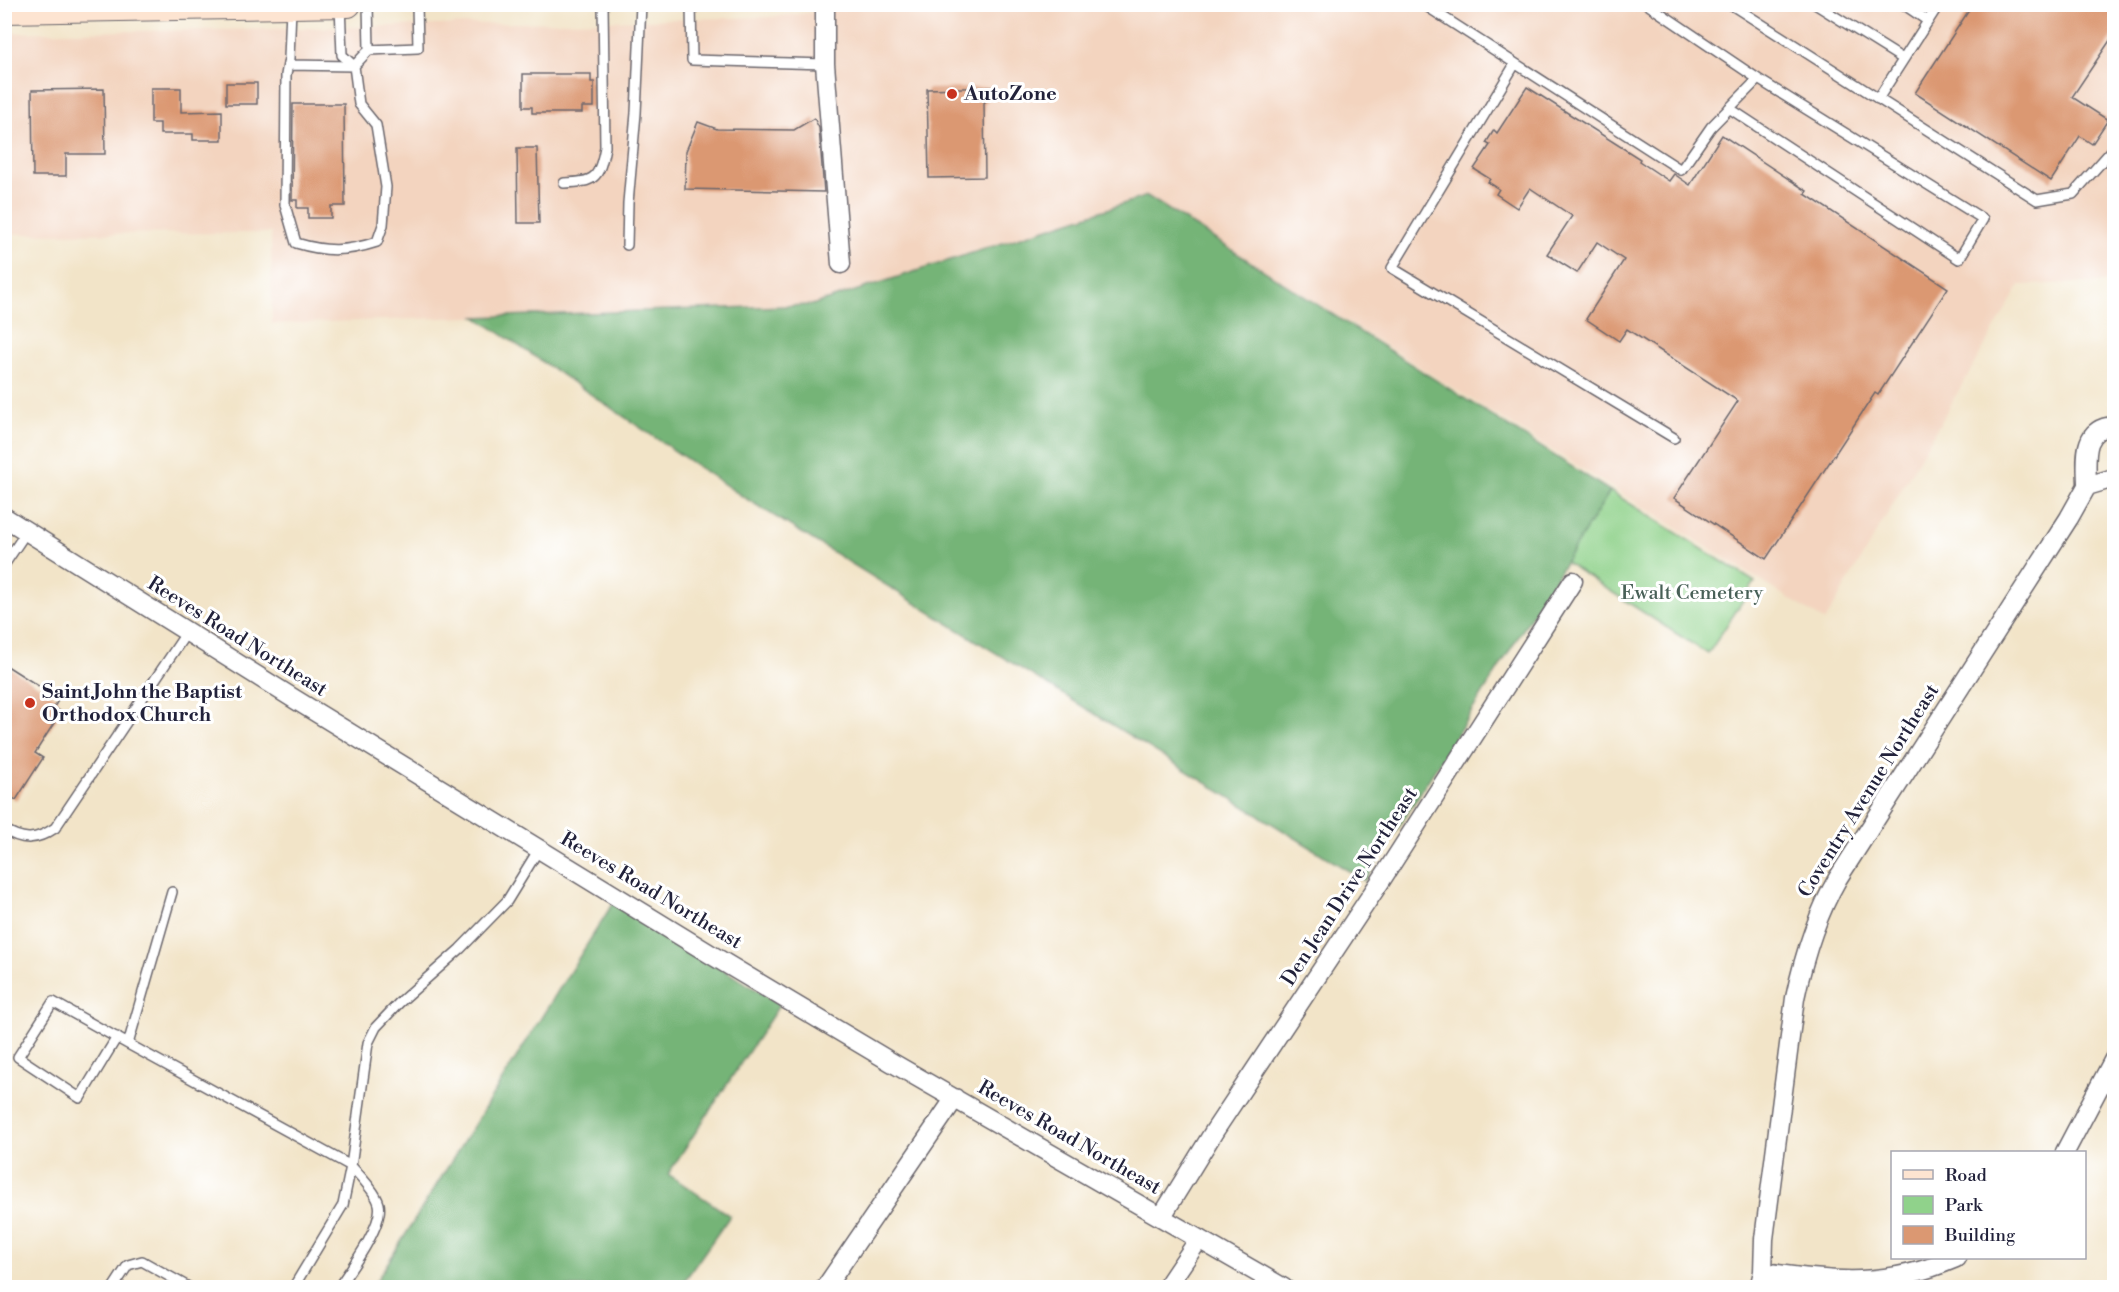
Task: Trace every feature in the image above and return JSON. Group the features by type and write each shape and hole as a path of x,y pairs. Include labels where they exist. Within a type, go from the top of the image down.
{"main road":[{"path":"4,10 348,4"}],"street":[{"path":"825,4 825,64 841,264"},
{"path":"2115,426 2099,430 2091,437 2087,448 2087,486 2115,478"},
{"name":"Coventry Avenue Northeast","path":"1761,1280 1764,1239 1795,998 1802,961 1814,926 1838,878 2087,486"},
{"name":"Reeves Road Northeast","path":"4,517 539,849 781,996 1284,1287"},
{"name":"Den Jean Drive Northeast","path":"1162,1216 1215,1130 1380,882 1573,581"},
{"path":"2066,1151 2115,1059"},
{"path":"825,1287 955,1098"},
{"path":"1166,1287 1199,1239"},
{"path":"1761,1280 1844,1282 1878,1280 1908,1275 1951,1259"}],"lane":[{"path":"288,65 354,66 369,50 368,4"},
{"path":"369,50 418,48 417,4"},
{"path":"564,183 587,182 597,174 602,163 605,147 603,4"},
{"path":"627,244 641,4"},
{"path":"691,4 692,60 825,64"},
{"path":"1423,4 1681,170 1711,127 1758,79"},
{"path":"1647,4 1758,79 1983,219 1959,259 1729,108"},
{"path":"1730,4 2037,200 2073,194 2115,148"},
{"path":"1815,4 1904,59"},
{"path":"1902,4 1928,21"},
{"path":"1878,99 1939,4"},
{"path":"291,5 286,75 285,205 296,243 320,250 358,248 377,242 383,225 386,187 376,125 359,104 354,66 342,55 340,5"},
{"path":"1515,64 1392,268 1674,438"},
{"path":"4,565 27,531"},
{"path":"4,829 16,837 32,838 44,835 55,828 187,632"},
{"path":"293,1287 343,1205 351,1166 368,1043 376,1027 399,1003 460,949 507,901 539,849"},
{"path":"128,1044 172,892"},
{"path":"117,1037 80,1098 18,1057 53,1002 117,1037 128,1044 351,1166 366,1182 379,1204 377,1224 338,1287"},
{"path":"112,1287 128,1265 142,1261 190,1287"}],"shaded area":[{"path":"885,4 2114,5 2114,282 2020,285 1825,621 1147,196 812,305 272,324 271,233 5,234 4,33 769,17"}],"green space":[{"path":"1147,196 1610,491 1365,881 742,496 476,317 812,305"},
{"name":"Ewalt Cemetery","path":"1610,491 1755,582 1708,654 1565,562"},
{"path":"613,903 780,1004 668,1174 730,1216 680,1287 372,1288"}],"building":[{"path":"1973,4 2115,4 2115,33 2072,97 2108,120 2092,144 2080,136 2051,181 1915,93"},
{"path":"523,74 591,74 591,82 594,82 594,107 582,107 582,113 532,113 532,107 523,107"},
{"path":"226,83 257,83 257,104 226,104"},
{"path":"997,87 984,103 985,177 929,178 927,89"},
{"path":"1527,87 1640,159 1639,161 1669,181 1674,174 1690,185 1722,135 1807,191 1805,194 1948,288 1878,395 1875,393 1766,559 1674,498 1738,401 1627,329 1619,341 1586,319 1624,260 1597,242 1577,273 1547,254 1572,216 1530,188 1517,208 1496,194 1499,189 1488,182 1490,179 1474,169 1490,145 1486,143 1494,130 1497,133"},
{"path":"151,88 181,88 181,112 222,111 222,140 193,140 193,134 160,134 160,123 151,123"},
{"path":"104,89 105,154 66,154 66,176 33,176 32,90"},
{"path":"293,104 344,104 345,206 331,206 331,218 308,218 308,208 297,208 297,200 292,200"},
{"path":"814,118 819,128 824,192 685,189 686,151 698,122 717,129 794,130"},
{"path":"517,148 537,148 539,223 518,223"},
{"path":"4,664 59,699 54,707 61,712 35,753 43,758 16,800 4,792"}],"place":[{"name":"AutoZone","path":"952,94"},
{"name":"Saint John the Baptist Orthodox Church","path":"30,703"}]}
